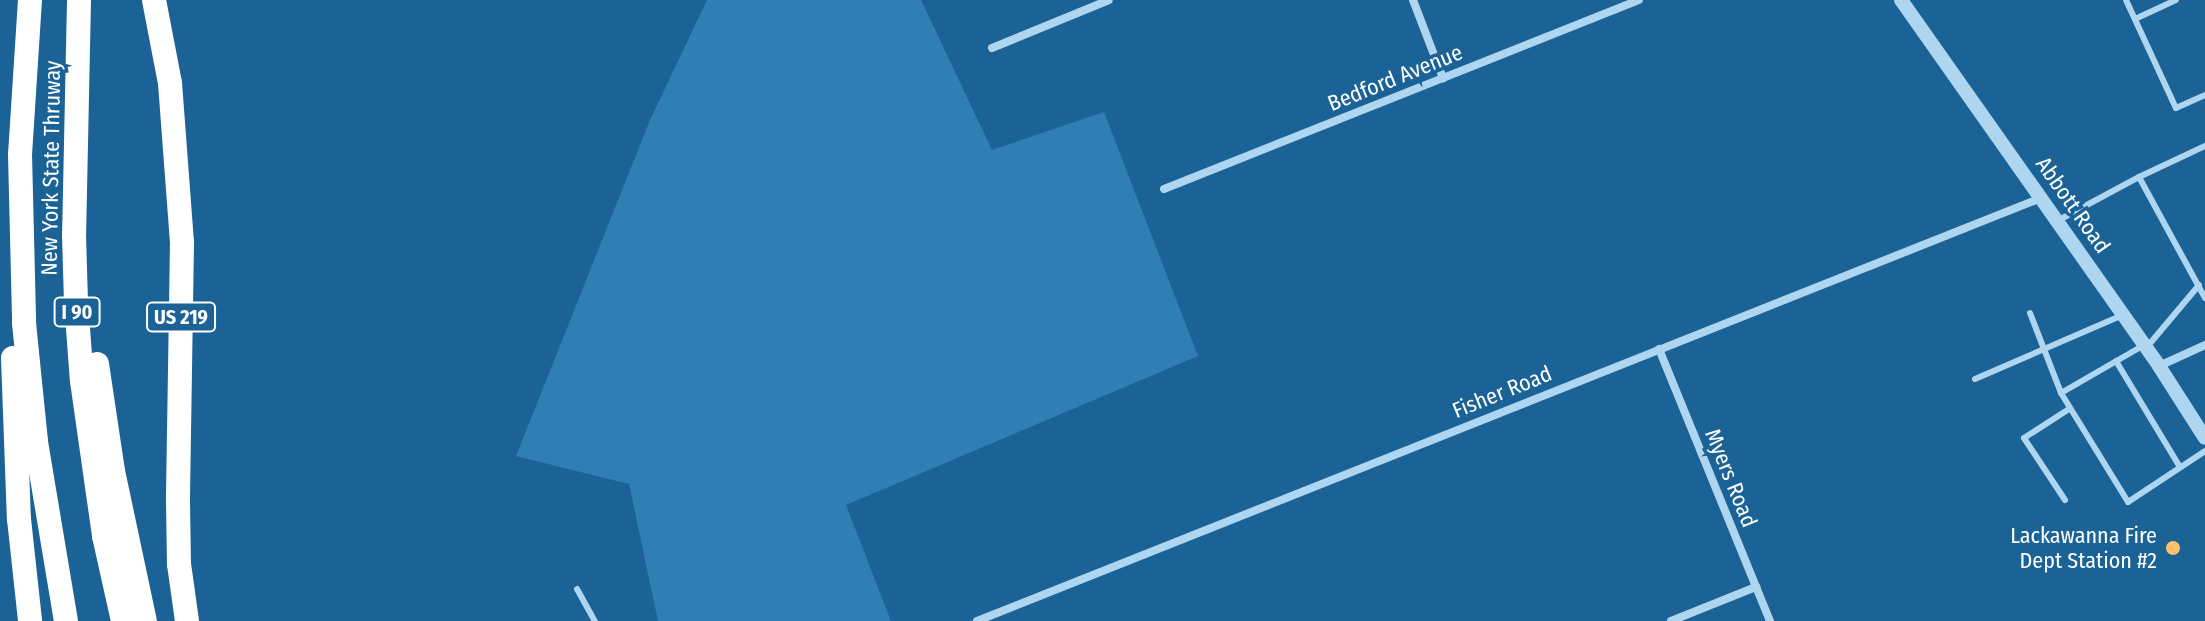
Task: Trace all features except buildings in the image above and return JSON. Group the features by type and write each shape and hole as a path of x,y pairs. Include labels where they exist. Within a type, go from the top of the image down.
{"highway":[{"path":"16,0 7,195 19,519 30,621"},
{"name":"New York State Thruway","path":"30,0 20,154 24,323 36,442 66,621"},
{"name":"New York State Thruway","path":"79,0 74,235 82,381 104,536 123,621"},
{"name":"US 219","path":"156,8 170,83 182,242 178,502 179,564 187,621"},
{"path":"74,235 87,266 113,471 145,621"}],"street":[{"path":"992,48 1109,0"},
{"path":"1413,0 1443,78"},
{"name":"Bedford Avenue","path":"1164,189 1639,0"},
{"name":"Abbott Road","path":"1901,0 2159,366 2205,438"},
{"name":"Fisher Road","path":"977,621 2041,198"},
{"path":"2159,366 2205,345"},
{"name":"Myers Road","path":"1659,349 1770,621"},
{"path":"1671,621 1756,587"}],"lane":[{"path":"2126,0 2176,108 2205,95"},
{"path":"2135,19 2176,0"},
{"path":"2057,221 2205,146"},
{"path":"2139,177 2205,298"},
{"path":"2061,393 2145,346 2199,285"},
{"path":"2030,313 2069,409 2128,502 2205,451"},
{"path":"1975,379 2042,347 2123,315"},
{"path":"2116,361 2180,467"},
{"path":"2065,500 2024,438 2069,409"},
{"path":"577,589 595,621"}],"shaded area":[{"path":"707,0 921,0 992,150 1104,112 1198,356 846,505 891,621 658,621 629,484 516,456 650,120"}],"place":[{"name":"Lackawanna Fire Dept Station #2","path":"2173,548"}]}
